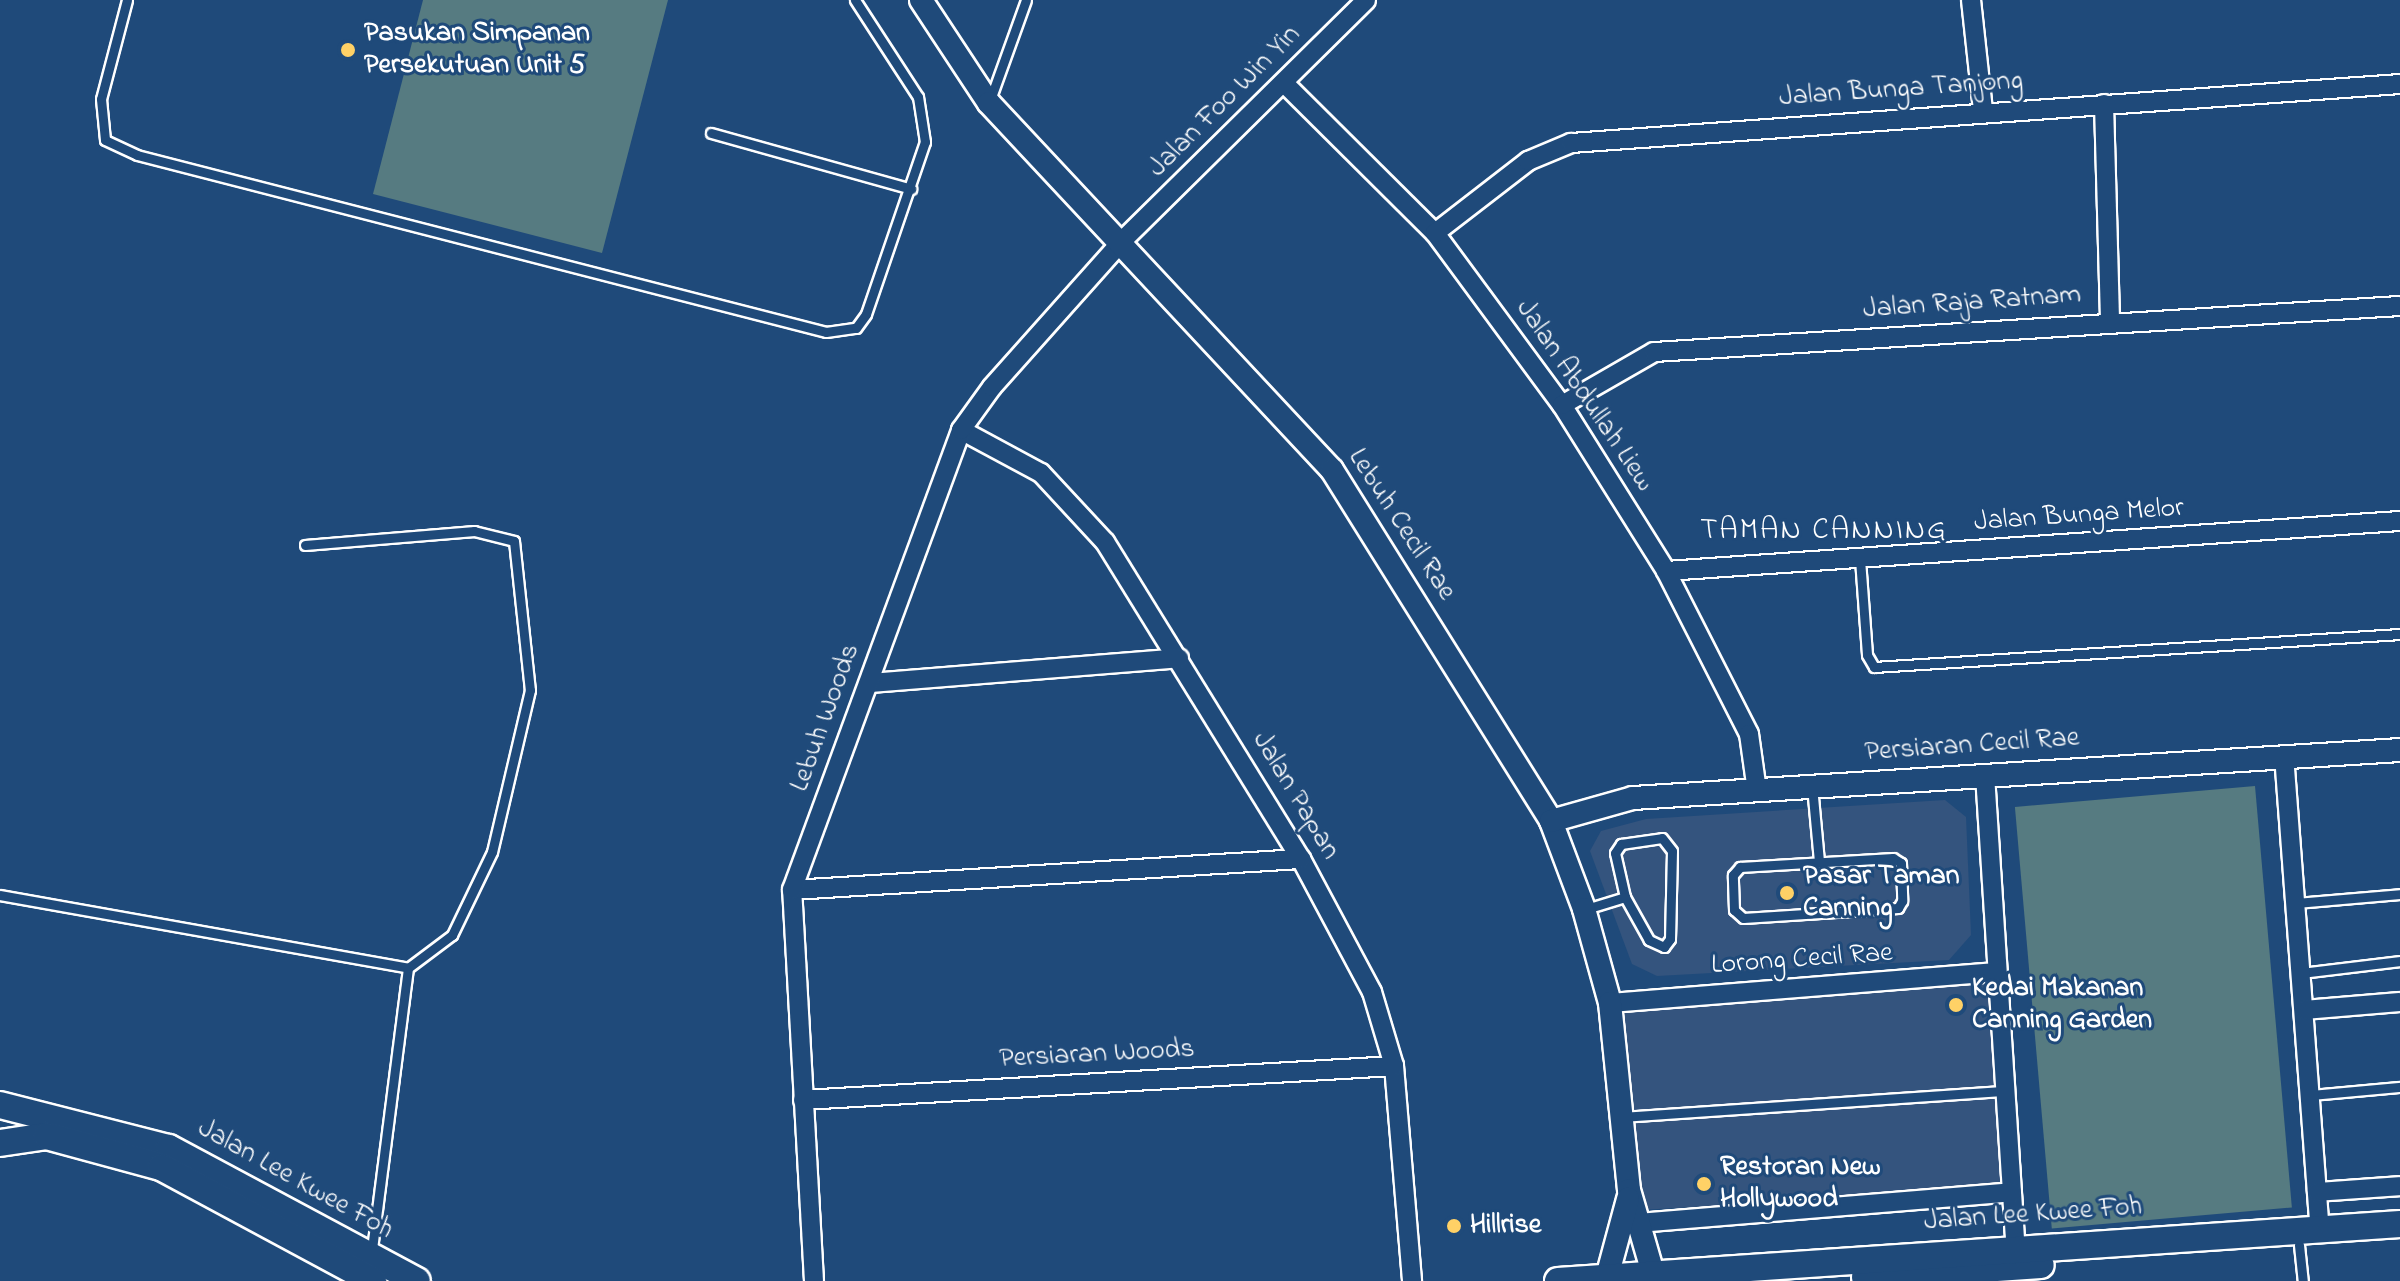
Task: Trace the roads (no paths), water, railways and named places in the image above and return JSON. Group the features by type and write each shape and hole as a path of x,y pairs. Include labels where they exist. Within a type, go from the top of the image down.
{"main road":[{"path":"0,1105 50,1126"},
{"name":"Jalan Lee Kwee Foh","path":"0,1125 50,1126 169,1148 283,1205 377,1274 417,1281"},
{"name":"Jalan Lee Kwee Foh","path":"0,1143 50,1126"},
{"path":"0,1159 50,1126"},
{"name":"Jalan Lee Kwee Foh","path":"1797,1281 2320,1229 2400,1224"},
{"name":"Jalan Lee Kwee Foh","path":"1558,1281 1653,1273 2400,1238"}],"street":[{"name":"Lebuh Cecil Rae","path":"921,0 989,103 1332,470 1551,821 1584,909 1610,1003 1629,1190 1653,1273"},
{"name":"Jalan Foo Win Yin","path":"1121,242 1285,84 1366,0"},
{"path":"1971,0 1983,110"},
{"name":"Jalan Abdullah Liew","path":"1285,84 1435,233 1562,405 1666,571 1749,734 1757,791"},
{"name":"Jalan Bunga Tanjong","path":"1435,233 1528,161 1571,143 1983,110 2400,84"},
{"path":"2104,104 2110,322"},
{"name":"Lebuh Woods","path":"814,1281 792,890 961,430 992,387 1121,242"},
{"name":"Jalan Raja Ratnam","path":"1562,405 1654,352 2400,306"},
{"name":"Jalan Papan","path":"961,430 1041,473 1105,542 1301,859 1372,992 1394,1066 1412,1281"},
{"name":"Jalan Bunga Melor","path":"1666,571 2400,521"},
{"path":"870,683 1179,658"},
{"name":"Persiaran Cecil Rae","path":"1551,821 1633,798 2400,750"},
{"path":"2284,755 2320,1229"},
{"path":"1985,775 2016,1258"},
{"path":"792,890 1301,859"},
{"name":"Lorong Cecil Rae","path":"1610,1003 1997,972"},
{"path":"2304,1010 2400,1002"},
{"name":"Persiaran Woods","path":"803,1100 1394,1066"},
{"path":"2317,1192 2400,1186"},
{"name":"Lebuh Cecil Rae","path":"1607,1277 1624,1229 1629,1190"},
{"path":"1638,1223 2012,1192"}],"lane":[{"path":"127,0 101,99 105,140 126,150 826,332 856,328 866,314 925,142 918,97 855,0"},
{"path":"989,103 1026,0"},
{"path":"711,133 911,189"},
{"path":"0,895 408,968 452,935 492,852 530,690 514,541 474,531 305,545"},
{"path":"1860,559 1867,655 1874,667 2400,634"},
{"path":"1812,786 1819,862"},
{"path":"1662,838 1669,843 1670,939 1664,947 1649,940 1625,897 1617,848 1662,838"},
{"path":"1899,860 1901,905 1743,918 1734,910 1735,870 1819,862 1899,860"},
{"path":"2296,903 2400,894"},
{"path":"1584,909 1625,897"},
{"path":"2301,973 2400,961"},
{"path":"377,1274 408,968"},
{"path":"2310,1095 2400,1087"},
{"path":"1622,1117 2005,1091"},
{"path":"2299,1245 2303,1281"}],"place":[{"name":"Pasukan Simpanan Persekutuan Unit 5","path":"348,50"},
{"name":"Pasar Taman Canning","path":"1787,893"},
{"name":"Kedai Makanan Canning Garden","path":"1956,1005"},
{"name":"Restoran New Hollywood","path":"1704,1184"},
{"name":"Hillrise","path":"1454,1226"}],"district":[{"name":"TAMAN CANNING","path":"1824,531"}]}
